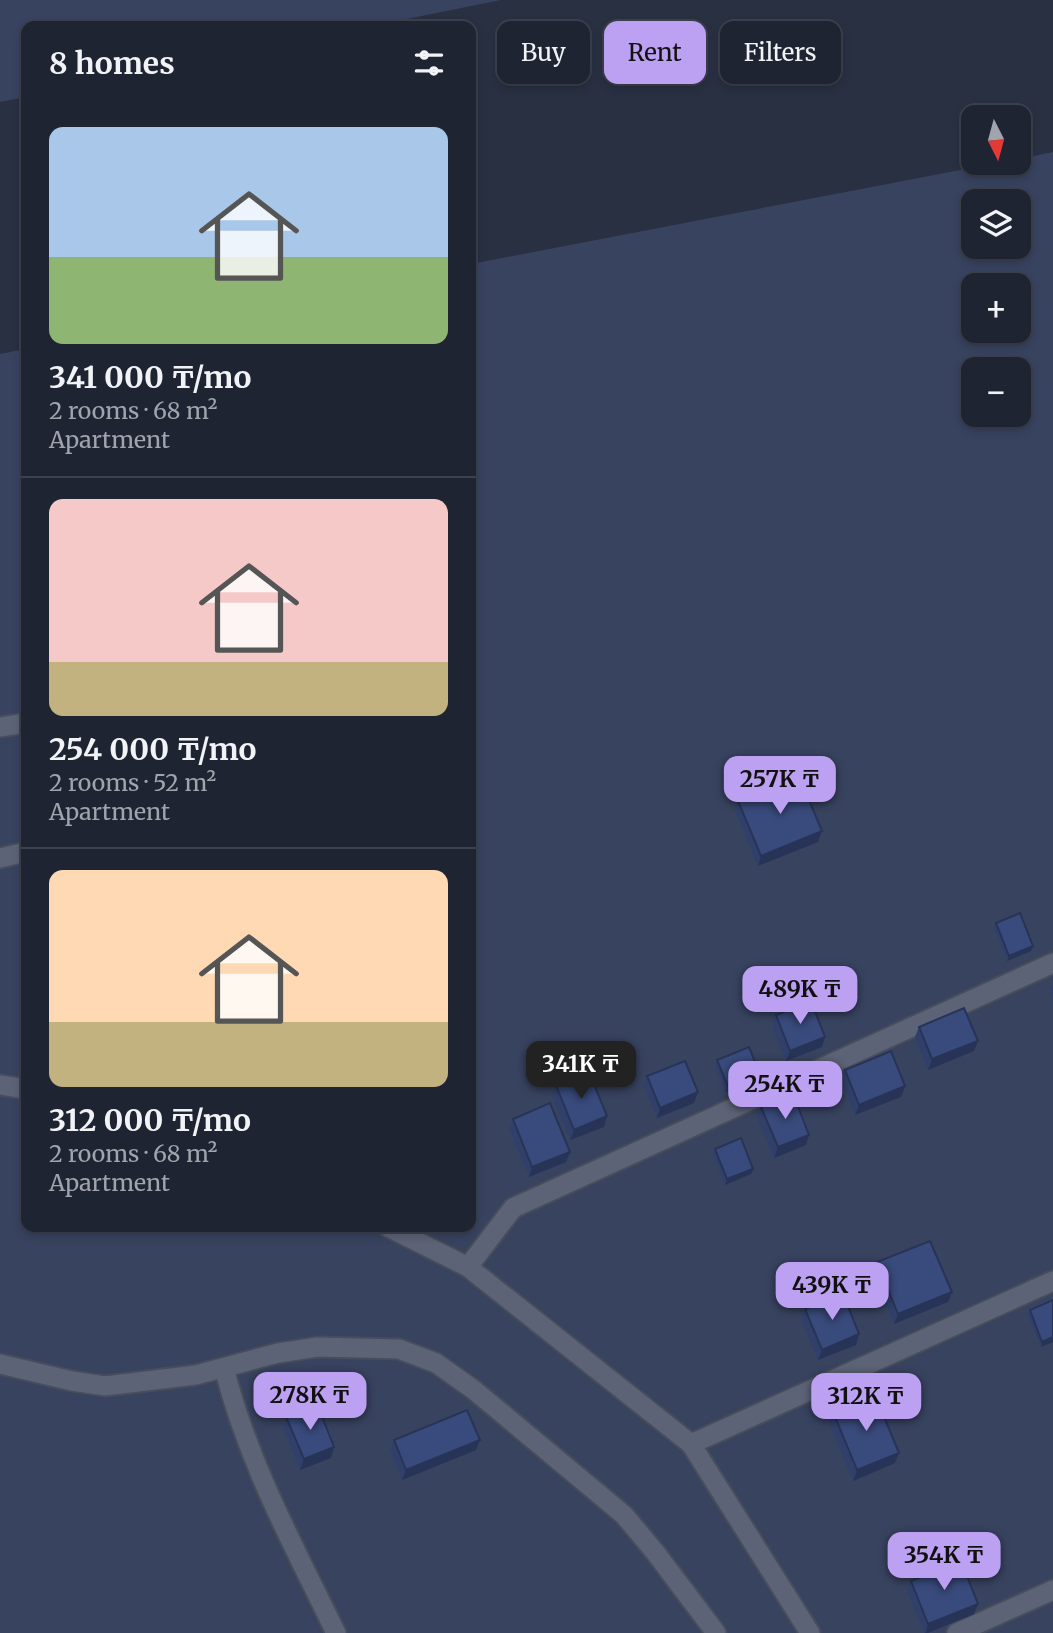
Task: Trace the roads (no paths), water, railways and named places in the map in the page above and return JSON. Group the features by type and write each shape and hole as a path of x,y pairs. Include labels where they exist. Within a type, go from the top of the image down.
{"street":[{"path":"0,727 21,724"},
{"path":"0,858 21,853"},
{"path":"468,1267 513,1208 1053,963"},
{"path":"0,1084 21,1089"},
{"path":"398,1232 468,1267 691,1444 810,1633"},
{"path":"691,1444 1053,1280"},
{"path":"0,1364 72,1381 105,1385 166,1380 278,1353 318,1347 358,1345 399,1349 436,1363 474,1390 624,1515 716,1633"},
{"path":"224,1368 238,1423 252,1460 337,1633"},
{"path":"957,1633 1053,1590"}]}
